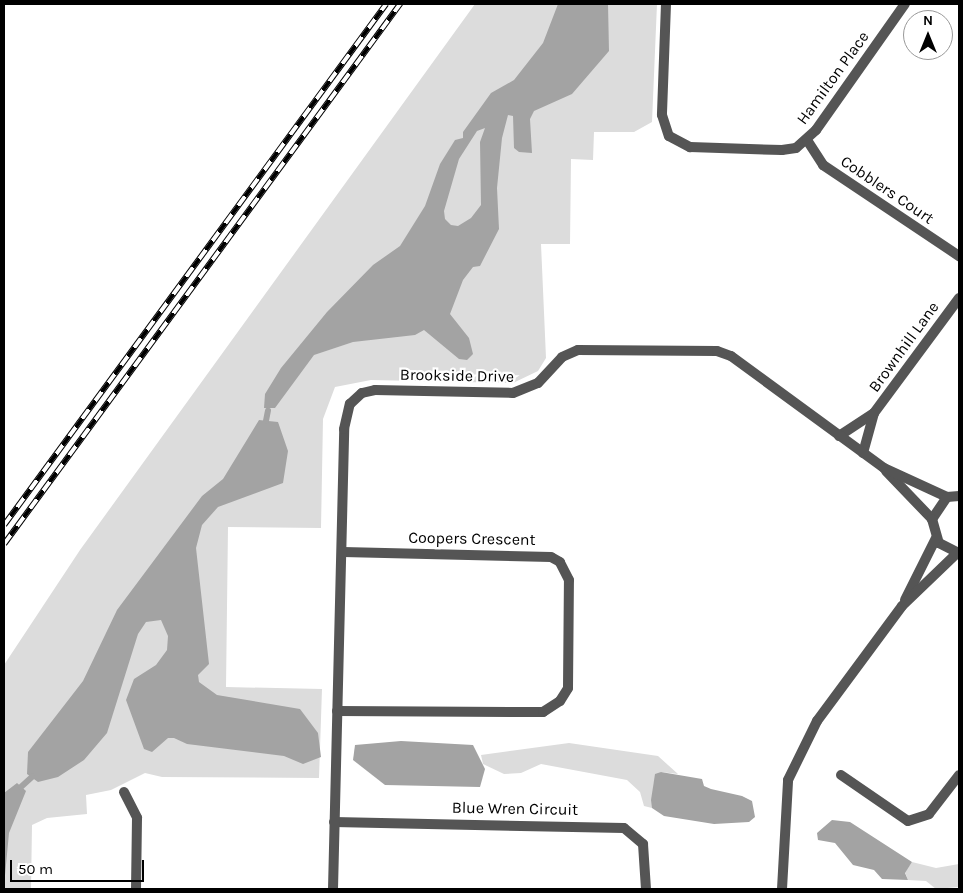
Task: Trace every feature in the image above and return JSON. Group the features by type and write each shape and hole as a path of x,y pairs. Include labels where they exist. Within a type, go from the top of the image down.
{"street":[{"name":"Hamilton Place","path":"666,4 662,115 669,136 690,147 782,150 807,140 905,4"},
{"name":"Cobblers Court","path":"807,140 823,165 959,256"},
{"name":"Brownhill Lane","path":"839,436 874,413 959,298"},
{"name":"Brookside Drive","path":"333,889 346,412 354,399 369,391 513,393 538,383 562,357 578,350 717,351 731,356 884,468 947,497"},
{"name":"Brownhill Lane","path":"863,453 874,413"},
{"name":"Brookside Drive","path":"884,468 932,519"},
{"path":"782,889 783,841 788,780 818,721 902,606 936,538 932,519 947,497 959,496"},
{"path":"902,606 958,553 936,538"},
{"name":"Coopers Crescent","path":"338,711 543,712 560,702 568,688 569,580 560,562 551,557 343,552"},
{"path":"841,775 908,821 929,814 959,775"},
{"path":"124,792 137,818 136,889"},
{"name":"Blue Wren Circuit","path":"334,822 624,828 642,844 646,889"}],"shaded area":[{"path":"475,4 657,4 652,122 634,132 594,132 593,160 571,159 570,244 541,244 546,358 538,371 513,383 371,380 335,387 323,419 321,528 228,527 226,687 322,689 319,778 162,777 145,773 111,790 86,795 87,814 47,818 32,825 31,889 4,889 4,665 80,550"},
{"path":"558,4 608,4 609,51 572,94 534,111 530,119 532,153 519,152 514,148 513,116 508,115 502,138 497,188 499,229 480,266 473,267 463,280 450,314 469,338 473,354 467,360 459,359 424,330 415,335 353,342 314,355 275,408 264,408 265,394 281,368 327,312 373,265 400,246 425,206 440,164 455,140 463,138 463,132 491,93 514,80 543,43","holes":["485,128 480,142 481,205 471,218 458,226 451,225 445,219 444,211 459,159 477,131"]},
{"path":"259,420 278,422 288,451 283,483 218,507 202,525 196,548 209,664 198,675 199,682 217,695 300,709 318,733 321,757 303,764 284,756 187,744 174,738 168,738 152,752 144,749 126,700 134,679 156,665 167,650 168,636 161,620 146,622 138,634 107,733 84,760 58,777 38,782 27,774 28,752 83,681 117,610 202,496 223,479"},
{"path":"401,741 473,745 485,769 480,787 385,785 353,760 355,745"},
{"path":"569,743 658,756 678,774 661,772 654,782 652,808 644,806 640,792 627,780 541,764 521,773 504,774 483,764 481,755"},
{"path":"661,772 702,779 704,786 711,789 742,796 752,801 755,817 749,822 714,824 664,816 652,808 651,800 655,774"},
{"path":"17,783 26,791 9,833 4,886 4,793"},
{"path":"832,820 850,822 912,862 905,873 908,880 882,879 874,870 853,865 835,843 818,840 817,833"},
{"path":"912,862 936,868 959,864 959,887 936,889 926,881 908,880 905,872"}],"waterway":[{"path":"266,421 268,411"},
{"path":"21,787 32,777"}],"railway":[{"path":"4,525 386,4"},
{"path":"4,544 400,4"}]}
